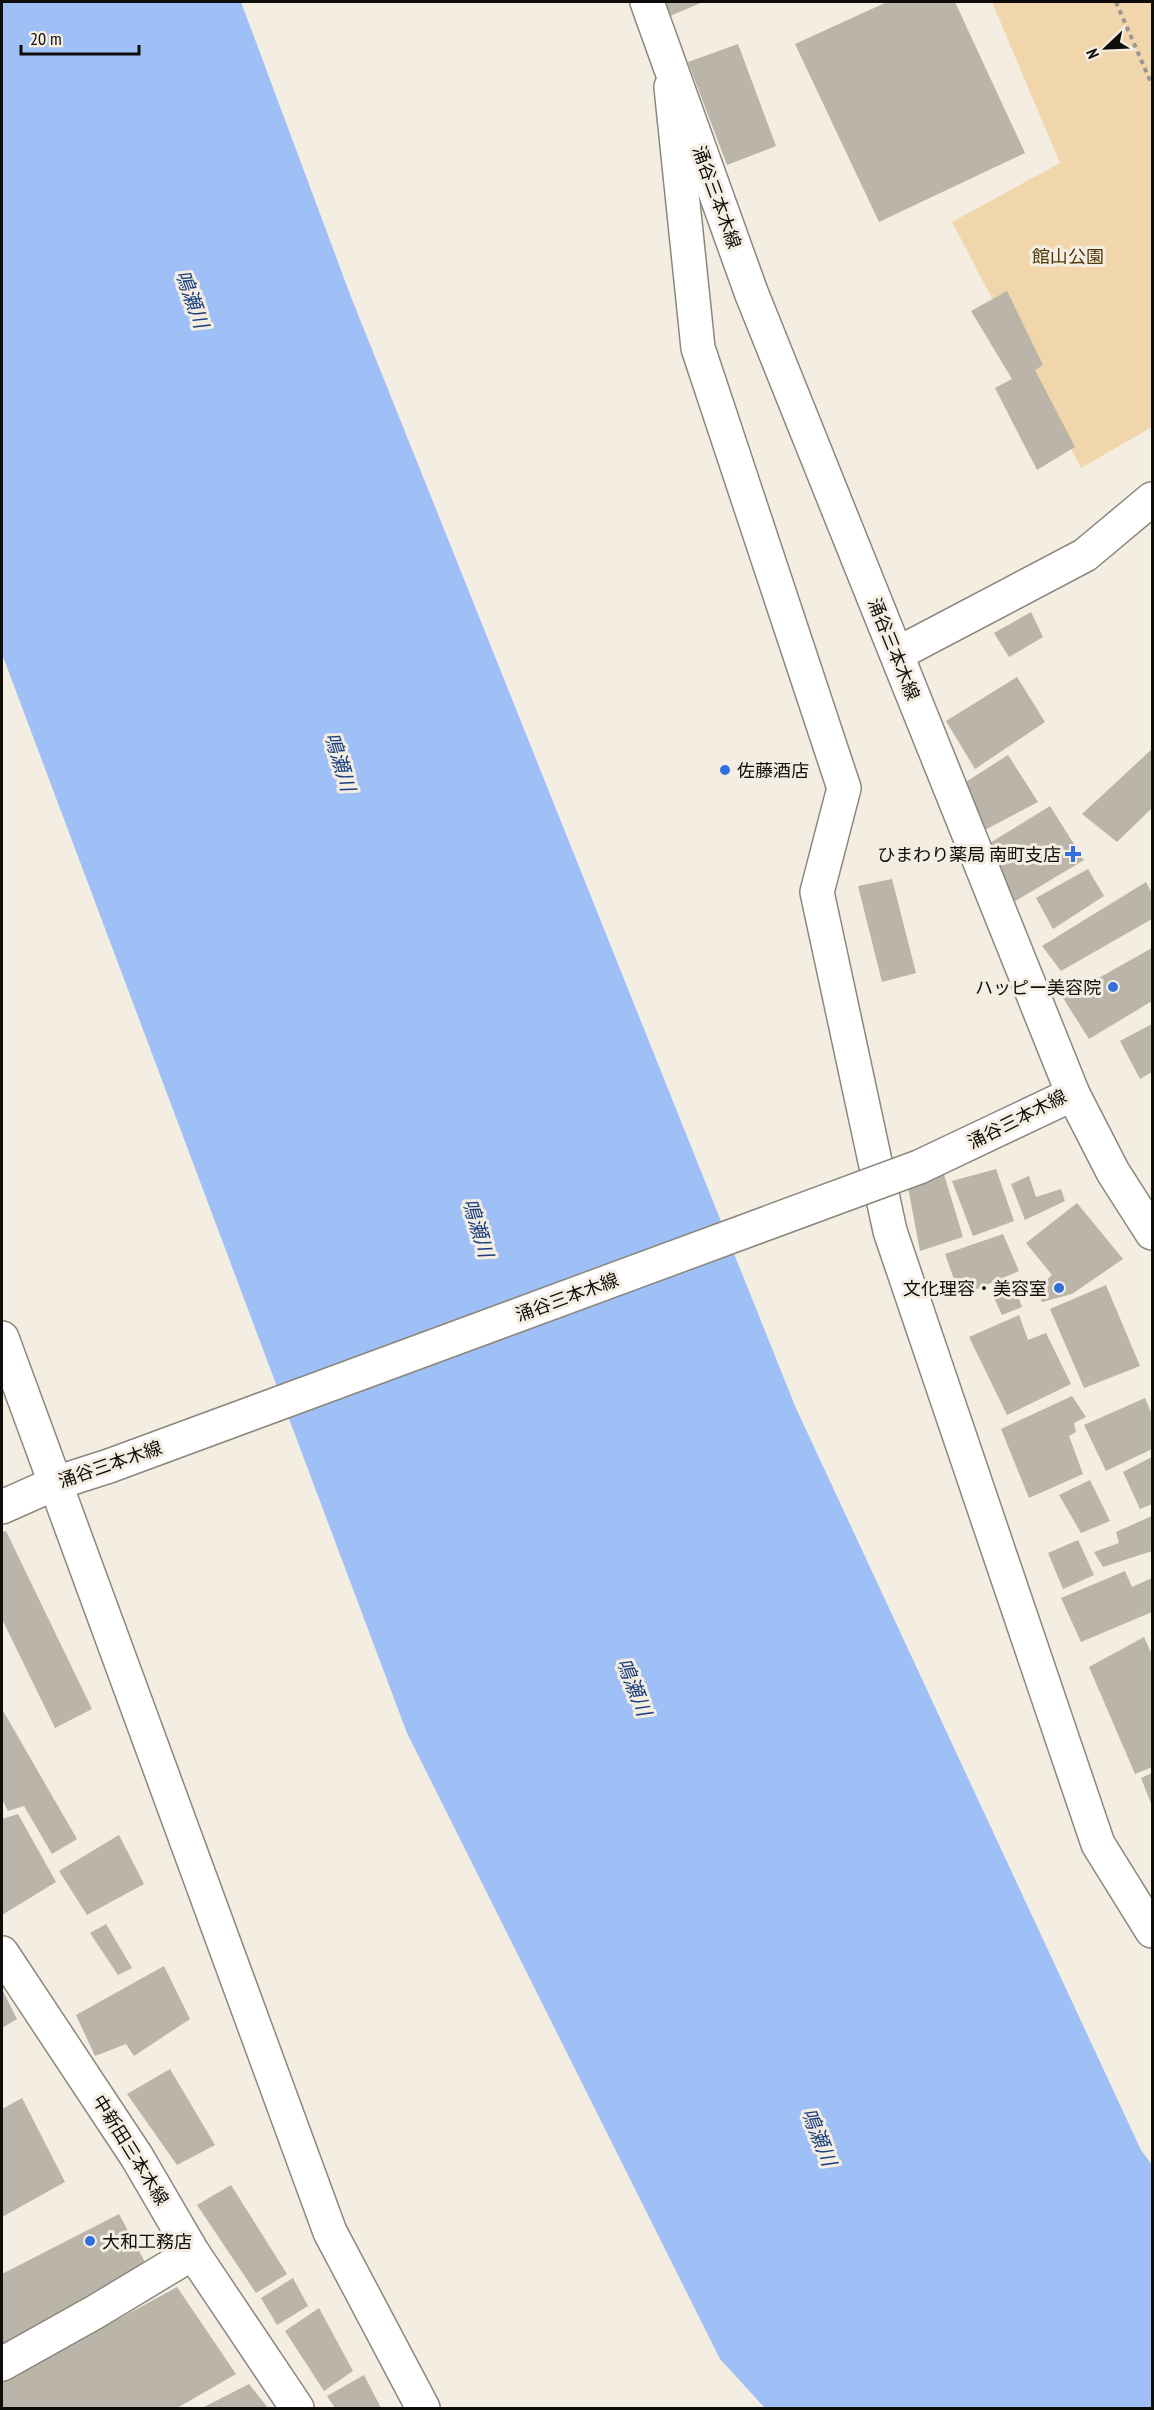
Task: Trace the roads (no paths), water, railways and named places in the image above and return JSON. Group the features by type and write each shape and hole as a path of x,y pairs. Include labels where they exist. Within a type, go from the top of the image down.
{"street":[{"name":"涌谷三本木線","path":"2,1507 56,1483 109,1466 919,1167 1073,1094 751,292 647,2"},
{"path":"669,62 698,348 844,788 817,892 890,1231 1098,1844 1152,1931"},
{"path":"897,654 1085,555 1152,499"},
{"path":"1073,1094 1113,1172 1152,1233"},
{"path":"2,1338 330,2232 423,2409"},
{"name":"中新田三本木線","path":"2,1953 137,2157 193,2253 297,2409"},
{"path":"2,2364 193,2253"}],"water":[{"name":"鳴瀬川","path":"2,2 241,2 351,297 795,1406 1141,2150 1152,2165 1152,2408 765,2408 720,2359 407,1733 2,654"}],"place":[{"name":"佐藤酒店","path":"725,770"},
{"name":"ひまわり薬局 南町支店","path":"1073,854"},
{"name":"ハッピー美容院","path":"1113,987"},
{"name":"文化理容・美容室","path":"1059,1288"},
{"name":"大和工務店","path":"90,2241"}],"park label":[{"name":"館山公園","path":"1068,256"}]}
